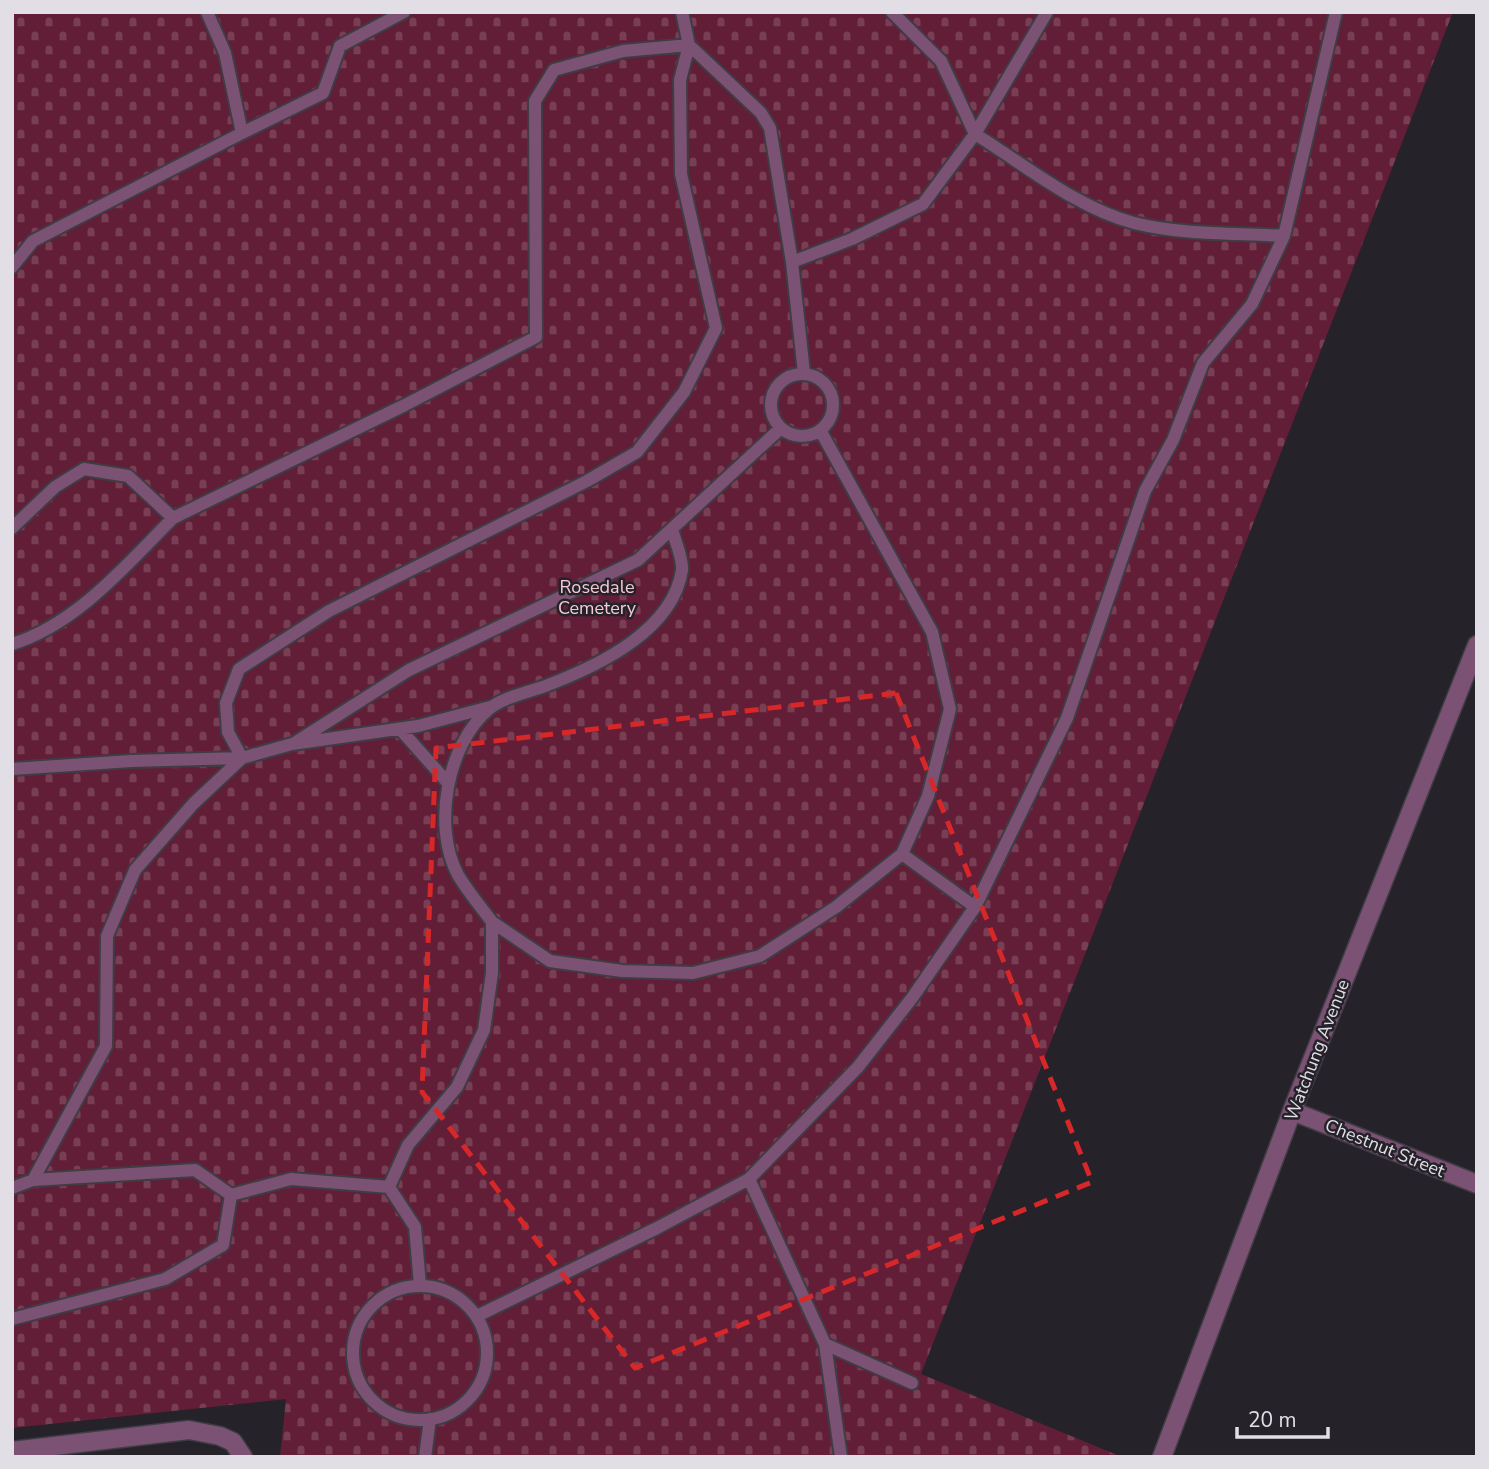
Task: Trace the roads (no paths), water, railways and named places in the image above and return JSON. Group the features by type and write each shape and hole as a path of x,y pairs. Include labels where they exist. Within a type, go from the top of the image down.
{"street":[{"name":"Watchung Avenue","path":"1162,1457 1292,1111 1477,645"},
{"name":"Chestnut Street","path":"1292,1111 1477,1185"},
{"path":"12,1451 189,1430 220,1436 233,1442 242,1454"}],"lane":[{"path":"207,12 225,53 242,133"},
{"path":"12,267 33,241 323,93 340,46 404,12"},
{"path":"242,758 228,732 226,703 239,669 330,611 587,481 637,452 684,392 716,328 681,174 680,80 689,45 682,12"},
{"path":"892,12 940,61 975,134 1075,198 1134,222 1199,231 1284,236"},
{"path":"792,262 852,239 923,204 975,134 1047,12"},
{"path":"477,1316 657,1228 748,1179 858,1067 912,998 975,907 1067,718 1145,491 1173,440 1203,363 1252,304 1284,236 1336,12"},
{"path":"12,644 29,639 81,606 173,518 405,405 536,337 535,102 554,70 623,51 689,45 761,113 770,128 792,262 804,373"},
{"path":"804,373 824,382 833,401 832,412 820,430 799,436 781,428 771,411 773,392 786,378 804,373"},
{"path":"292,744 409,670 638,560 781,428"},
{"path":"490,707 461,739 448,783 445,827 457,873 492,922 550,961 622,971 693,973 760,956 836,907 902,854 928,796 950,709 932,632 820,430"},
{"path":"12,528 55,487 84,468 128,475 173,518"},
{"path":"12,769 131,761 242,758 292,744 400,729 490,707 576,674 649,630 673,602 682,567 672,529"},
{"path":"400,729 448,783"},
{"path":"33,1180 106,1045 107,936 135,870 194,803 242,758"},
{"path":"902,854 975,907"},
{"path":"389,1187 408,1145 457,1087 484,1030 492,973 492,922"},
{"path":"12,1188 33,1180 195,1170 231,1195 291,1179 389,1187"},
{"path":"748,1179 825,1344 841,1457"},
{"path":"389,1187 415,1227 419,1285"},
{"path":"12,1319 165,1279 223,1245 231,1195"},
{"path":"419,1285 442,1289 452,1294 461,1299 477,1316 486,1336 488,1359 482,1380 469,1399 451,1413 430,1419 408,1419 387,1412 370,1398 358,1379 352,1358 354,1336 371,1308 398,1289 419,1285"},
{"path":"825,1344 912,1384"},
{"path":"425,1457 430,1419"}],"park label":[{"name":"Rosedale Cemetery","path":"597,597"}]}
